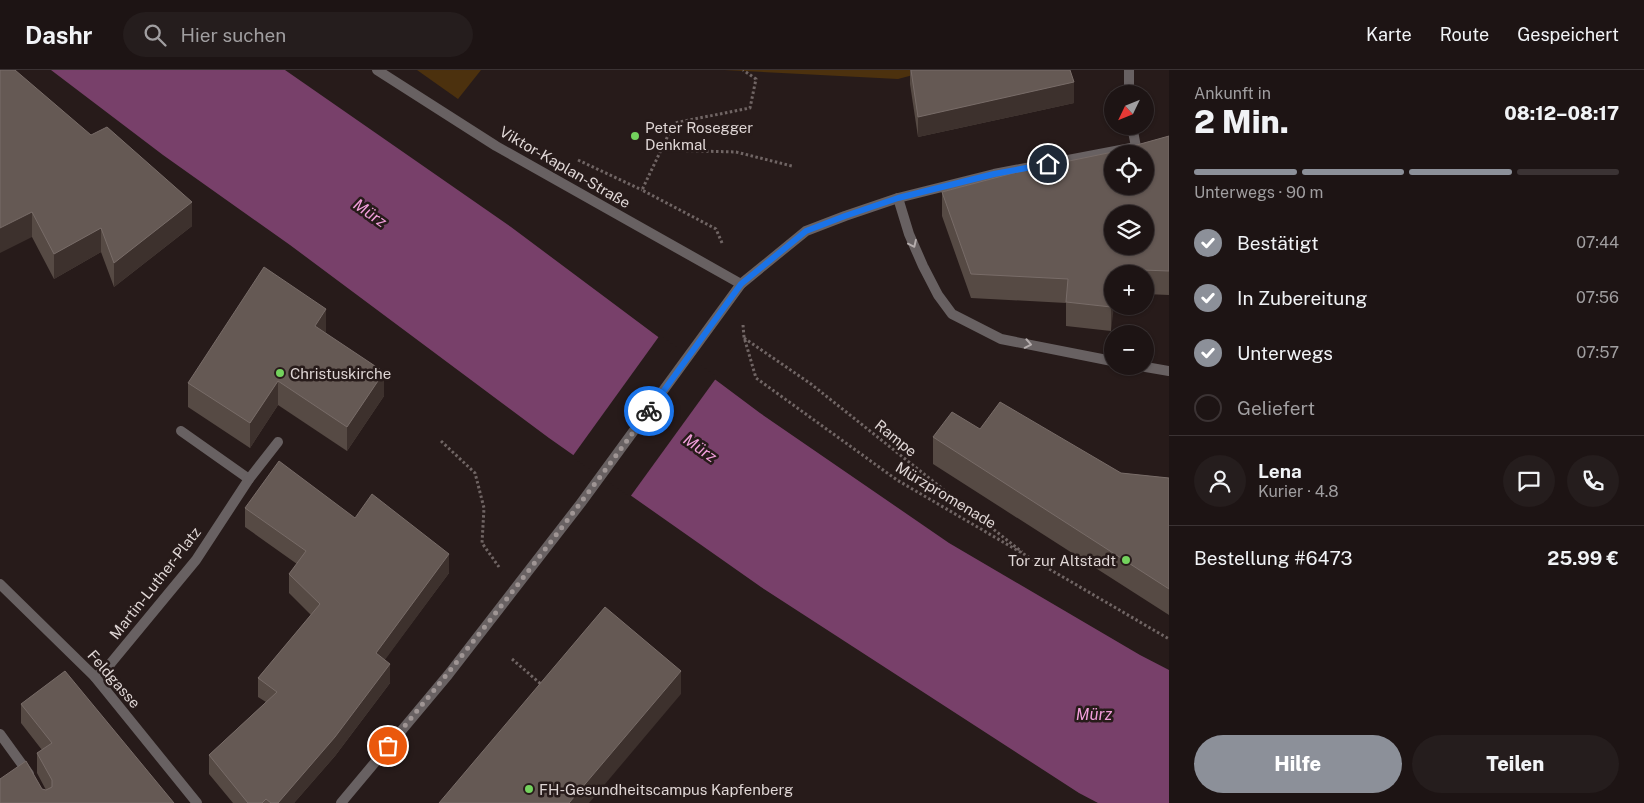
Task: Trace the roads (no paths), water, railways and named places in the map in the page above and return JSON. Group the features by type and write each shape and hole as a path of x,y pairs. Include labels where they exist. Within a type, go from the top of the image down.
{"street":[{"name":"Viktor-Kaplan-Straße","path":"377,70 496,146 741,284"},
{"path":"1129,70 1129,85"},
{"path":"341,803 448,675 581,504 741,284 806,231 845,216 898,198 994,174 1140,146 1136,135"},
{"path":"898,198 909,234 923,266 938,295 952,314 1001,339 1104,359"},
{"path":"1154,368 1169,371"},
{"path":"181,431 249,479"},
{"name":"Martin-Luther-Platz","path":"95,677 106,669 196,560 249,479 278,442"},
{"name":"Feldgasse","path":"2,591 95,677 197,803"},
{"path":"0,734 34,780"}],"water":[{"name":"Mürz","path":"51,70 285,70 511,227 760,413 949,543 1140,655 1169,670 1169,803 1098,803 1079,793 761,587 549,438 290,245 163,155"}],"place":[{"name":"Peter Rosegger Denkmal","path":"635,136"},
{"name":"Christuskirche","path":"280,373"},
{"name":"Tor zur Altstadt","path":"1126,560"},
{"name":"FH-Gesundheitscampus Kapfenberg","path":"529,789"}]}
